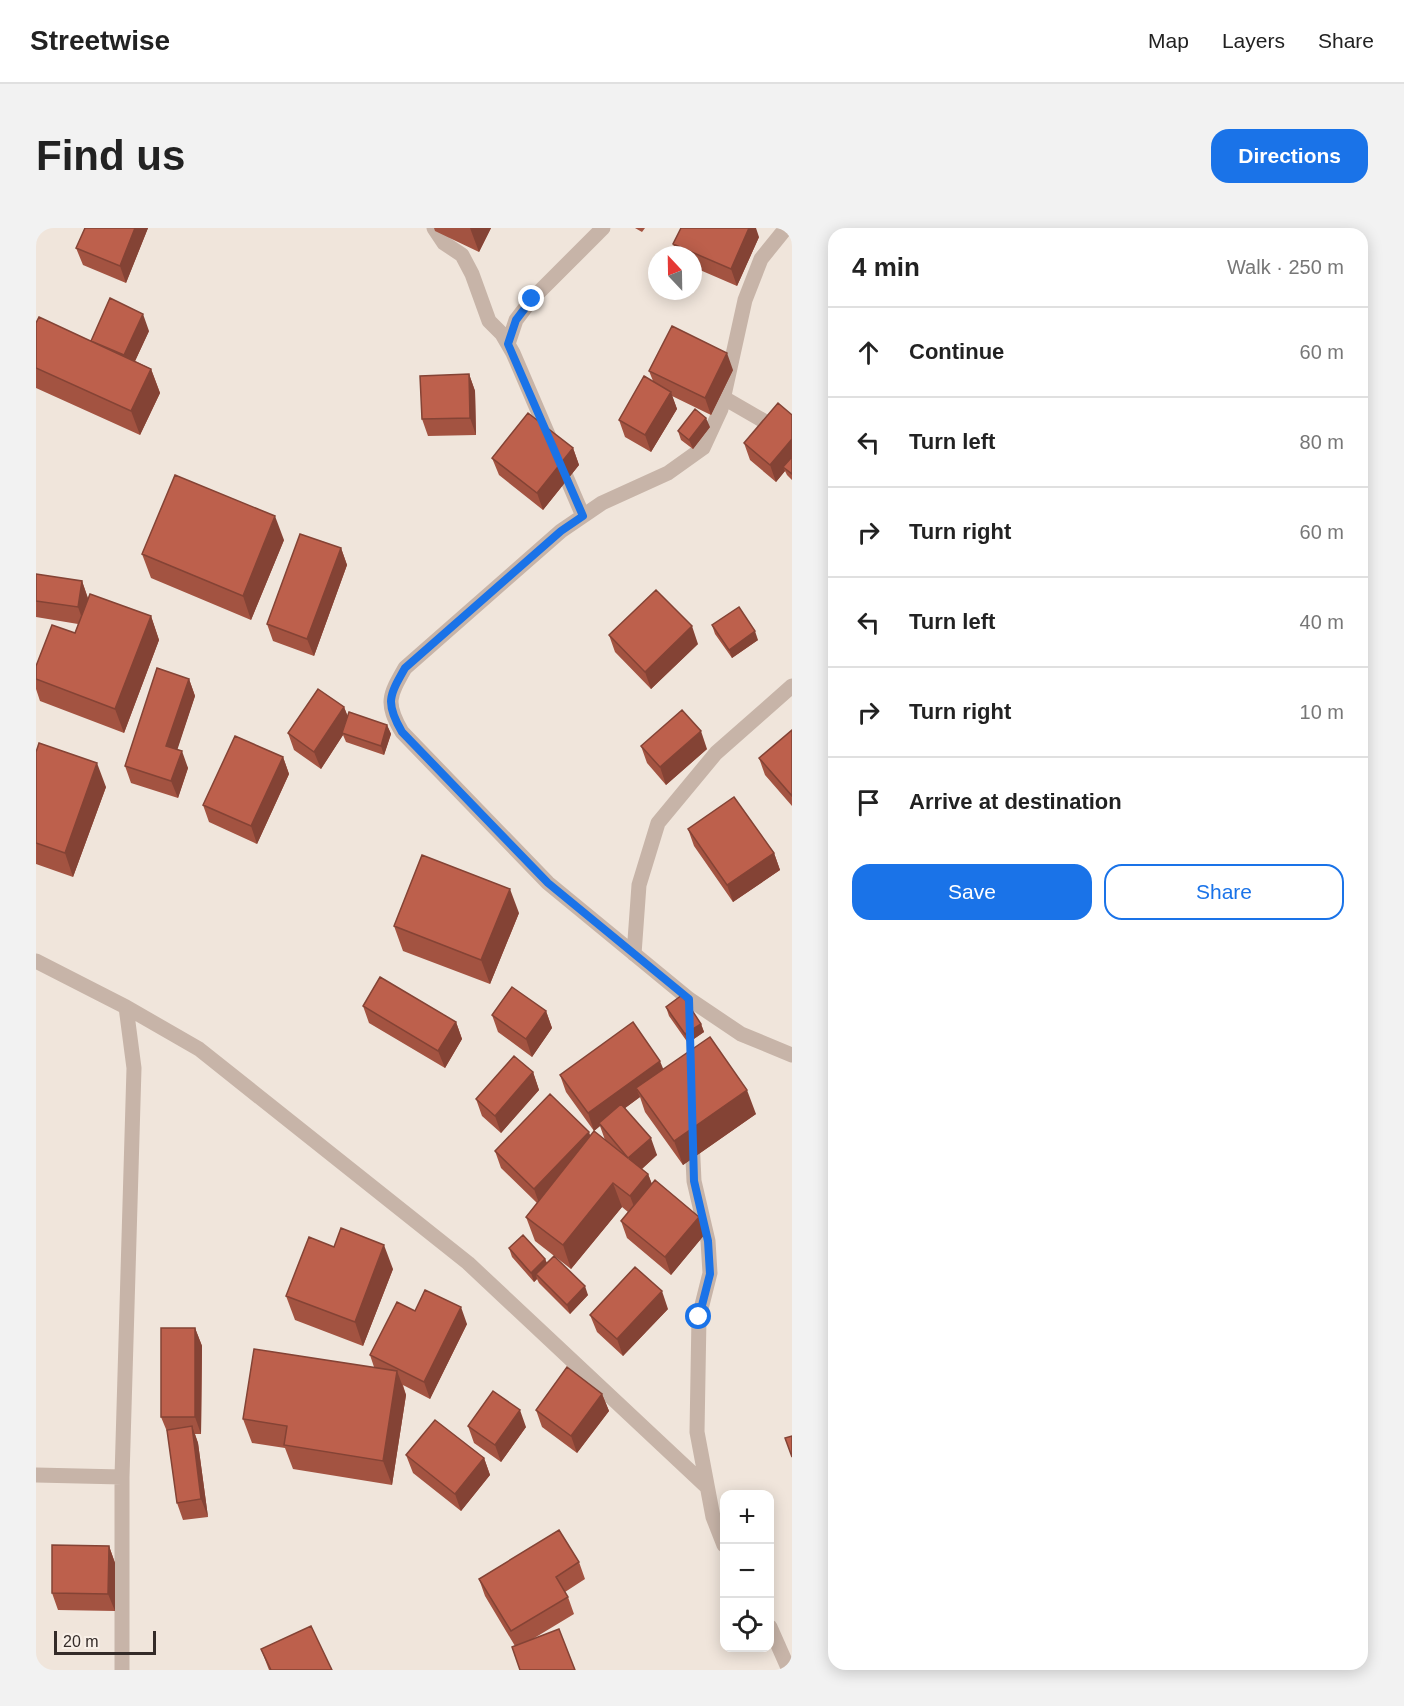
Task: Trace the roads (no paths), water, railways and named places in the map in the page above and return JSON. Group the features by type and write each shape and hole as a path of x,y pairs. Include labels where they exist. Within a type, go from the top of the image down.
{"street":[{"path":"434,228 444,243 462,255 472,274 482,306 489,321 508,344 583,516"},
{"path":"508,344 516,320 532,299 603,228"},
{"path":"786,228 761,259 745,300 721,409 703,448 668,473 602,503 561,531 405,668 391,692 391,713 402,732 548,883 689,999 741,1034 792,1055"},
{"path":"724,398 788,435 792,440"},
{"path":"634,954 639,885 658,823 716,753 792,687"},
{"path":"36,961 199,1048 468,1263 707,1487"},
{"path":"689,999 689,1022"},
{"path":"122,1670 122,1477 134,1068 126,1007"},
{"path":"692,1124 694,1181 708,1241 710,1274 699,1317 697,1432 713,1517 724,1544"},
{"path":"36,1475 122,1477"},
{"path":"774,1637 789,1670"}]}
